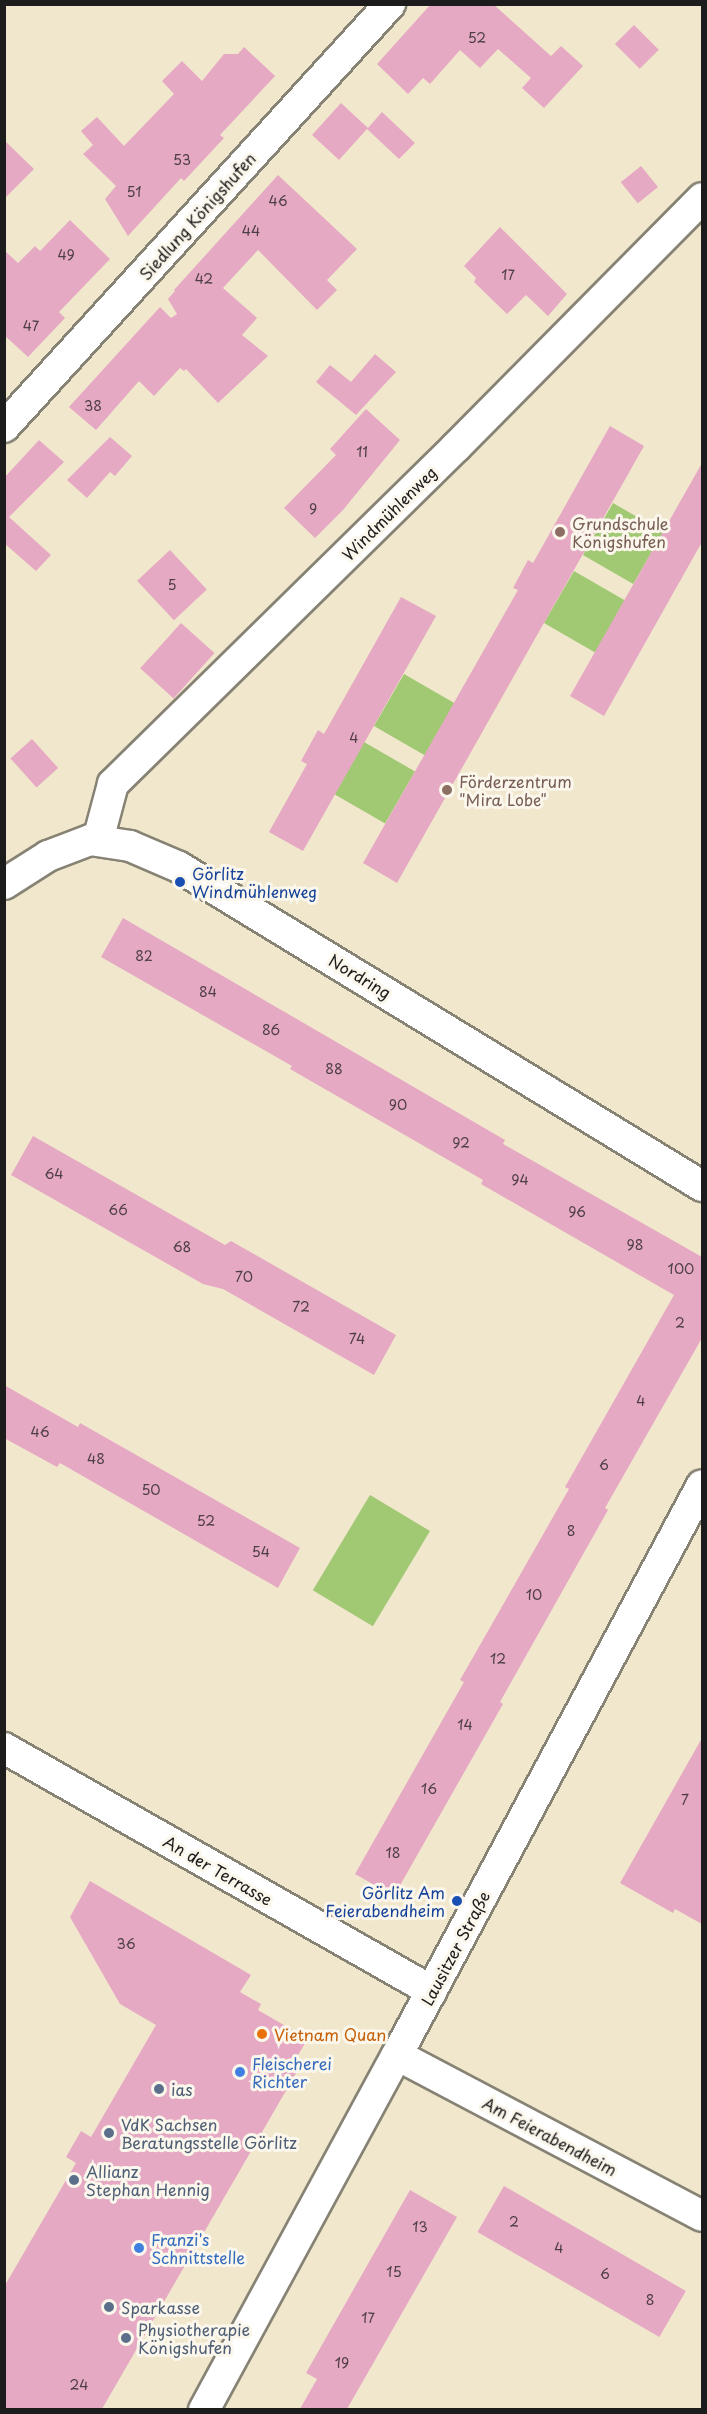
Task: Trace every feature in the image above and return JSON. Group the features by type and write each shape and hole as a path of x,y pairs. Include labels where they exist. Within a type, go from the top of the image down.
{"street":[{"name":"Siedlung Königshufen","path":"4,427 390,4"},
{"name":"Windmühlenweg","path":"98,840 113,784 456,447 702,198"},
{"name":"Nordring","path":"4,884 48,856 79,844 98,840 130,846 186,870 702,1186"},
{"name":"Lausitzer Straße","path":"204,2409 432,1991 702,1485"},
{"name":"An der Terrasse","path":"4,1748 432,1991"},
{"name":"Am Feierabendheim","path":"397,2055 702,2216"}],"green space":[{"path":"613,503 663,532 633,584 583,555"},
{"path":"574,571 625,600 595,652 544,623"},
{"path":"404,674 455,704 425,755 374,726"},
{"path":"364,742 415,772 385,823 334,794"},
{"path":"370,1495 430,1531 373,1626 313,1590"}],"building":[{"path":"431,4 493,4 551,56 561,46 583,66 544,108 522,88 531,78 498,49 480,68 460,50 430,84 423,78 408,94 377,64"},
{"path":"634,25 659,50 640,69 615,44"},
{"path":"244,47 275,76 220,135 224,138 184,181 181,178 128,236 105,199 116,186 83,154 93,145 81,131 97,117 124,146 174,94 162,81 182,61 202,81 224,54 238,54"},
{"path":"341,103 368,128 382,112 415,143 399,159 367,129 339,160 312,135"},
{"path":"4,140 34,169 4,199"},
{"path":"641,166 658,187 638,203 621,182"},
{"path":"278,175 357,249 327,280 337,290 317,310 258,250 223,288 257,318 242,335 268,356 218,403 186,369 184,371 180,368 154,396 139,381 96,430 69,407 160,307 171,318 177,314 168,299 174,290"},
{"path":"70,220 110,259 59,312 65,318 28,357 4,335 4,250 18,263 35,246 40,251"},
{"path":"500,227 567,294 548,316 526,295 507,314 474,282 476,278 464,266"},
{"path":"375,354 396,372 356,415 316,382 330,365 351,382"},
{"path":"366,409 400,440 343,510 315,538 284,508 336,455 330,449"},
{"path":"610,426 644,446 397,883 363,863 518,590 513,588 528,560 533,563"},
{"path":"110,437 132,456 115,476 110,472 87,498 67,480"},
{"path":"39,440 64,462 9,517 51,555 36,571 4,543 4,478"},
{"path":"702,463 702,542 604,716 570,696"},
{"path":"170,550 207,589 174,620 137,581"},
{"path":"401,597 436,616 303,851 269,832 307,764 301,761 318,730 324,734"},
{"path":"181,623 214,653 174,698 140,668"},
{"path":"32,739 58,768 37,787 10,758"},
{"path":"123,918 505,1140 503,1144 702,1257 702,1338 605,1508 608,1510 500,1702 503,1704 394,1896 355,1874 464,1682 460,1680 569,1489 565,1487 674,1295 481,1184 483,1180 290,1069 292,1066 101,957"},
{"path":"33,1136 225,1245 231,1241 396,1335 374,1375 223,1289 203,1284 11,1175"},
{"path":"4,1385 78,1427 80,1423 300,1548 278,1588 60,1463 57,1467 4,1438"},
{"path":"702,1738 702,1924 675,1909 673,1913 620,1883"},
{"path":"90,1881 251,1975 240,1992 261,2004 258,2010 301,2035 298,2039 305,2043 293,2064 299,2068 102,2409 4,2409 4,2287 76,2163 66,2157 81,2131 91,2137 156,2025 120,2004 70,1917"},
{"path":"504,2186 686,2291 659,2337 478,2232"},
{"path":"410,2190 457,2217 347,2409 300,2409 317,2379 306,2373"}],"place":[{"name":"Grundschule Königshufen","path":"560,532"},
{"name":"Förderzentrum \"Mira Lobe\"","path":"447,790"},
{"name":"Görlitz Windmühlenweg","path":"180,882"},
{"name":"Görlitz Am Feierabendheim","path":"457,1901"},
{"name":"Vietnam Quan","path":"262,2034"},
{"name":"Fleischerei Richter","path":"240,2072"},
{"name":"ias","path":"159,2089"},
{"name":"VdK Sachsen Beratungsstelle Görlitz","path":"109,2133"},
{"name":"Allianz Stephan Hennig","path":"74,2180"},
{"name":"Franzi's Schnittstelle","path":"139,2248"},
{"name":"Sparkasse","path":"109,2307"},
{"name":"Physiotherapie Königshufen","path":"126,2338"}]}
